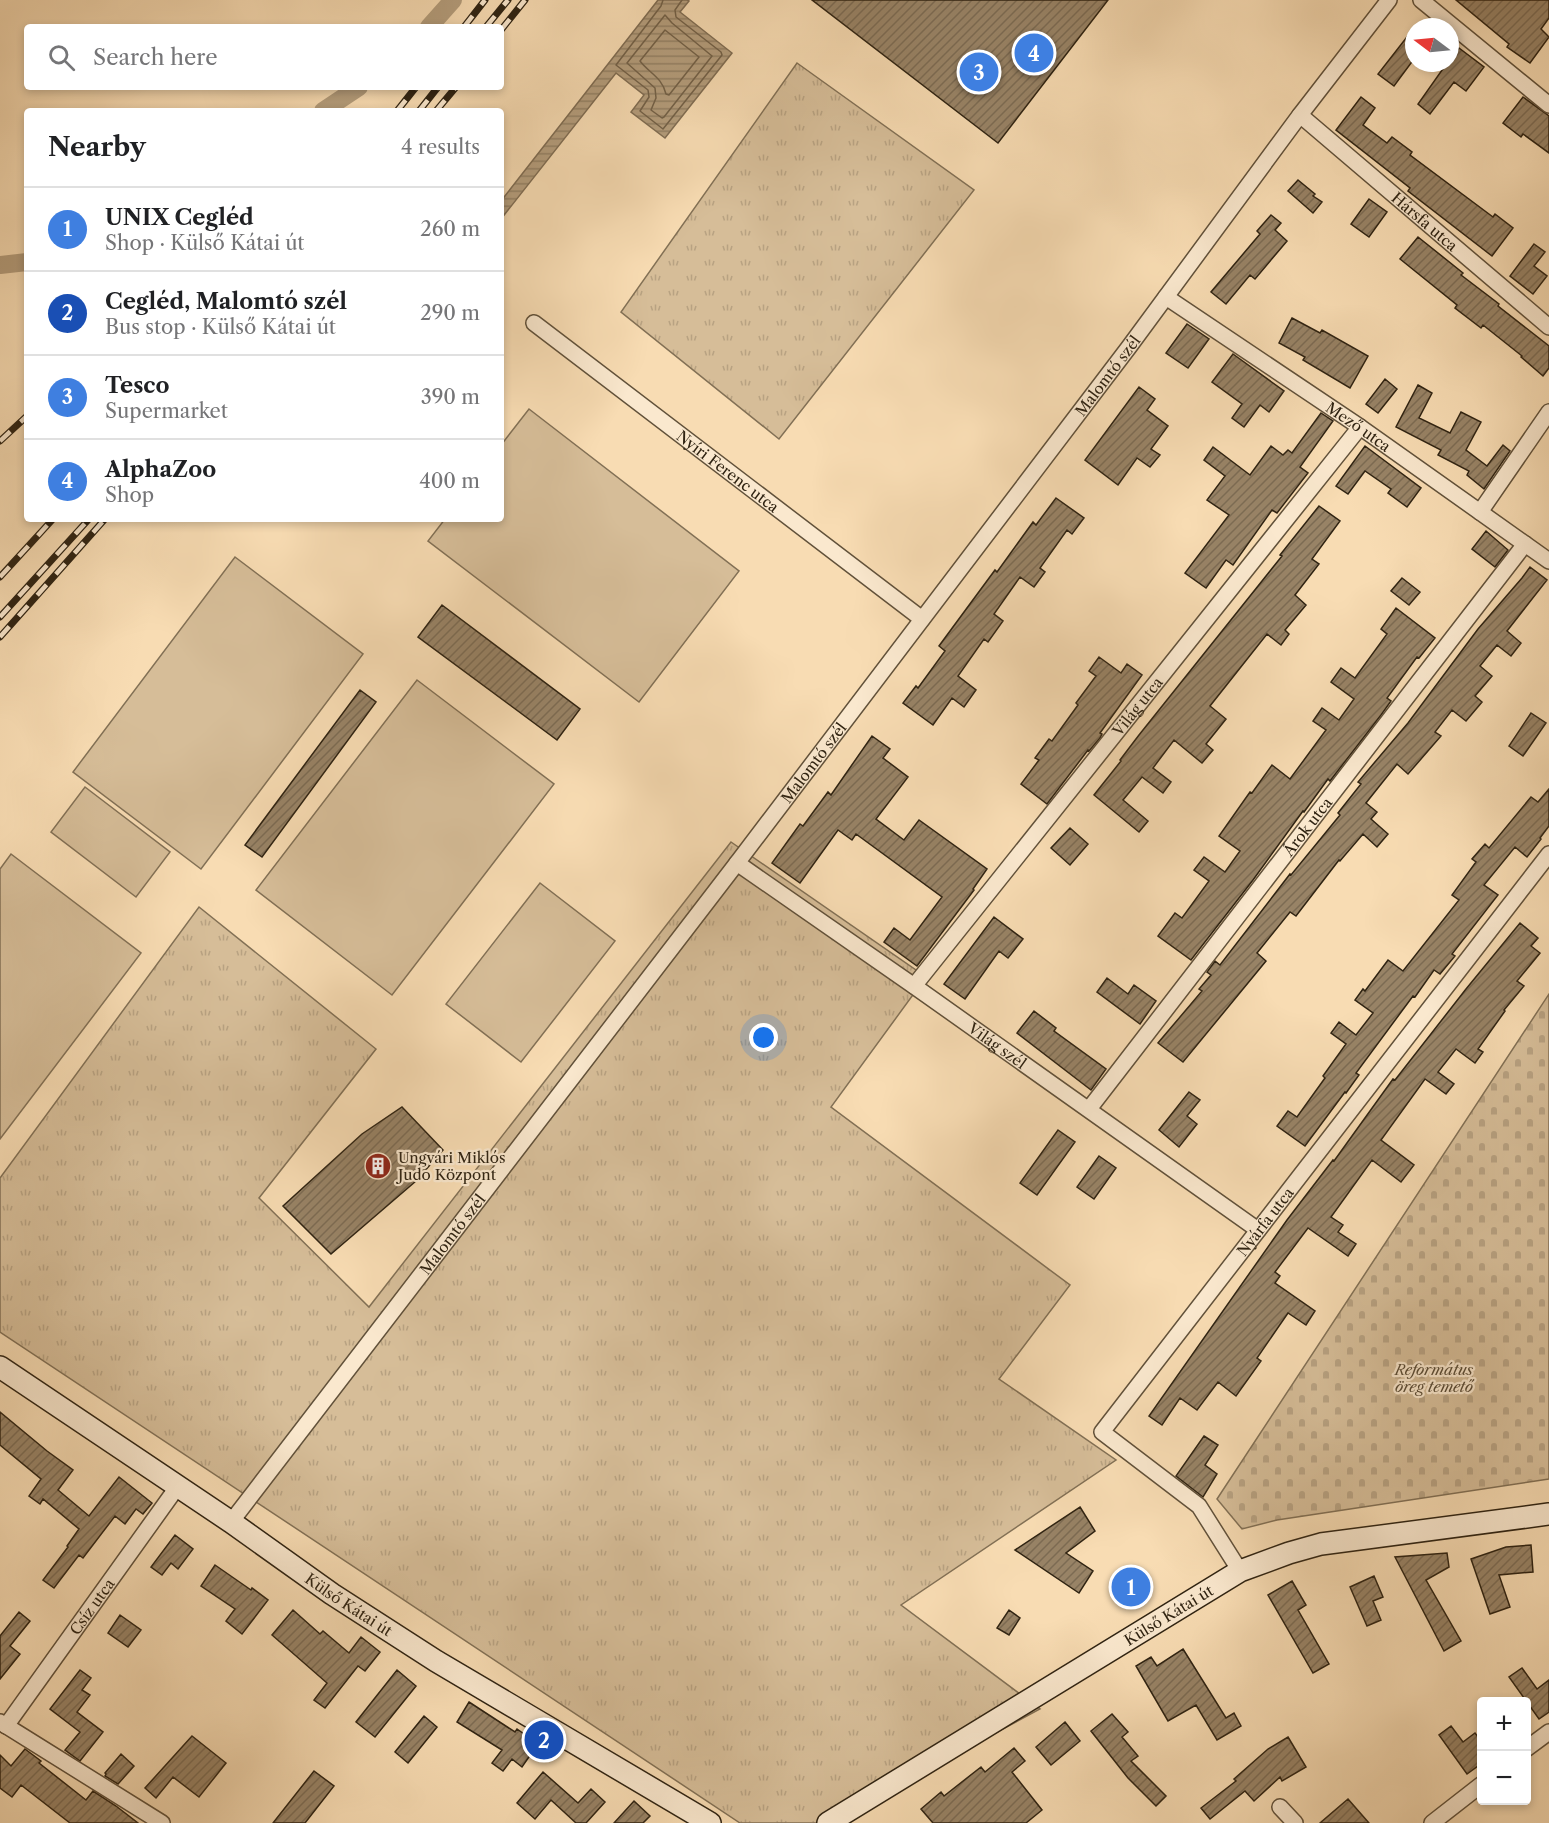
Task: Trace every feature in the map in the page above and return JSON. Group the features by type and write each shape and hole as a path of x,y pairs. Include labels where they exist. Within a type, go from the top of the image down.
{"main road":[{"name":"Külső Kátai út","path":"0,1366 231,1522 332,1594 436,1661 710,1823"},
{"name":"Külső Kátai út","path":"828,1823 1240,1571 1321,1544 1549,1514"}],"street":[{"name":"Malomtó szél","path":"231,1522 1123,355 1300,115 1389,0"},
{"path":"1421,0 1549,105"},
{"name":"Hársfa utca","path":"1300,115 1549,327"},
{"name":"Mező utca","path":"1166,297 1360,427 1549,561"},
{"name":"Nyíri Ferenc utca","path":"534,323 922,619"},
{"path":"1480,512 1549,412"},
{"name":"Világ utca","path":"914,986 1360,427"},
{"name":"Árok utca","path":"1089,1109 1525,544"},
{"name":"Nyárfa utca","path":"1240,1571 1199,1506 1102,1432 1549,854"},
{"name":"Világ szél","path":"737,862 1258,1230"},
{"name":"Csíz utca","path":"3,1724 178,1486"},
{"path":"3,1724 162,1823"},
{"path":"1531,1746 1549,1732"},
{"path":"1432,1823 1477,1788"},
{"path":"1280,1807 1294,1823"}],"green space":[{"path":"797,63 974,190 779,439 621,312"},
{"path":"529,409 739,571 639,702 428,541 443,522 504,522 504,441"},
{"path":"235,557 363,654 201,869 73,772"},
{"path":"417,680 554,784 392,995 256,890"},
{"path":"85,787 170,852 136,897 51,832"},
{"path":"731,842 926,977 831,1107 1070,1285 999,1379 1116,1460 901,1605 1040,1709 913,1777 837,1823 740,1823 0,1332 0,1178 199,907 376,1049 259,1198 369,1307"},
{"path":"11,854 141,953 0,1139 0,869"},
{"path":"540,883 615,941 521,1062 446,1004"},
{"name":"Református öreg temető","path":"1549,994 1549,1479 1277,1520 1242,1529 1217,1499"}],"water":[{"path":"658,0 689,1 680,12 732,53 665,138 631,112 644,95 616,73 504,215 504,197"}],"building":[{"path":"812,0 1108,0 998,143"},
{"path":"1456,0 1549,0 1549,18 1541,29 1549,37 1530,63 1507,47 1509,44"},
{"path":"1405,40 1405,71 1394,86 1378,74"},
{"path":"1459,48 1484,67 1466,91 1454,82 1430,114 1418,104 1441,72 1459,72"},
{"path":"1361,97 1375,108 1363,125 1387,143 1392,137 1412,152 1410,155 1493,217 1495,214 1513,228 1492,256 1408,191 1410,188 1336,130"},
{"path":"1523,97 1549,116 1549,153 1523,134 1521,137 1503,123"},
{"path":"1298,180 1322,202 1313,213 1288,191"},
{"path":"1369,199 1387,212 1369,237 1351,224"},
{"path":"1271,215 1281,223 1275,230 1287,241 1255,279 1250,275 1226,304 1211,292 1260,234 1257,231"},
{"path":"1418,237 1463,273 1461,275 1499,304 1498,306 1549,346 1549,368 1543,376 1483,325 1481,328 1455,308 1457,305 1400,259"},
{"path":"1534,244 1545,252 1534,266 1547,276 1533,294 1510,276"},
{"path":"1292,318 1320,333 1322,330 1368,356 1350,388 1303,360 1305,357 1279,343"},
{"path":"1187,324 1209,339 1188,368 1166,353"},
{"path":"1233,354 1284,391 1269,412 1260,405 1244,427 1232,418 1242,404 1212,382"},
{"path":"1385,379 1397,389 1378,413 1366,404"},
{"path":"1418,385 1432,393 1419,418 1450,433 1461,412 1481,422 1466,450 1487,466 1503,445 1510,451 1484,489 1467,475 1469,471 1438,455 1441,450 1396,427"},
{"path":"1139,387 1155,399 1147,410 1168,426 1151,449 1160,455 1150,467 1137,458 1118,485 1085,460"},
{"path":"1321,413 1333,421 1300,467 1308,473 1277,513 1272,510 1233,565 1226,560 1206,588 1185,573 1229,515 1207,500 1225,476 1204,460 1213,447 1250,475 1271,446 1283,455 1288,450 1292,453"},
{"path":"1365,446 1421,488 1407,507 1388,493 1391,489 1365,471 1348,494 1336,486"},
{"path":"1056,498 1084,518 1072,534 1067,530 1040,568 1045,572 1034,587 1020,577 994,614 1003,621 988,642 984,639 958,676 976,690 964,707 952,698 933,725 903,703 916,686 918,688 945,651 939,646 995,570 997,572 1033,522 1036,525"},
{"path":"1319,506 1340,521 1312,559 1319,564 1295,595 1306,605 1285,630 1289,634 1281,645 1267,634 1210,706 1226,719 1206,744 1213,750 1202,763 1174,740 1153,768 1171,782 1163,793 1142,777 1123,800 1148,821 1139,832 1094,795"},
{"path":"1486,531 1508,550 1495,567 1472,549"},
{"path":"1530,567 1547,580 1507,631 1521,643 1511,656 1497,645 1480,666 1492,676 1475,696 1482,702 1466,721 1452,710 1435,732 1441,736 1408,774 1397,764 1366,803 1377,812 1371,819 1388,834 1377,847 1363,834 1339,860 1296,916 1290,912 1257,953 1266,961 1183,1062 1158,1043 1202,991 1199,989 1211,975 1207,972 1215,961 1220,965 1290,874 1340,815 1338,813 1361,784 1358,782 1408,723 1478,629"},
{"path":"1402,578 1420,592 1409,605 1391,591"},
{"path":"442,605 580,709 557,740 418,637"},
{"path":"1396,608 1435,638 1419,658 1417,657 1387,698 1391,701 1381,715 1330,781 1328,779 1303,811 1191,960 1158,936 1175,913 1182,918 1209,881 1194,870 1204,857 1225,872 1240,851 1219,836 1272,765 1290,779 1326,730 1313,721 1322,708 1339,720 1354,699 1331,682 1341,668 1355,678 1387,634 1381,629"},
{"path":"1099,657 1121,673 1127,664 1142,675 1100,733 1102,734 1100,738 1088,750 1047,804 1021,784 1039,760 1035,758 1049,739 1052,741 1096,676 1089,671"},
{"path":"360,690 376,702 262,857 245,845"},
{"path":"1531,713 1546,723 1523,756 1509,746"},
{"path":"872,736 890,749 883,758 908,777 876,819 904,840 919,820 987,869 917,966 884,942 894,928 910,940 942,897 856,834 852,840 838,830 800,883 772,863 800,824 803,826 828,792 831,795"},
{"path":"1549,789 1549,826 1541,839 1527,857 1515,847 1484,885 1498,895 1452,954 1455,956 1440,974 1434,970 1415,997 1413,996 1356,1073 1359,1075 1305,1146 1277,1126 1288,1111 1297,1117 1346,1044 1331,1033 1339,1022 1356,1035 1373,1013 1355,1000 1363,989 1365,991 1388,960 1403,971 1459,900 1452,895 1476,862 1472,859 1485,844 1489,848 1531,797 1538,802"},
{"path":"1070,828 1088,844 1070,865 1051,848"},
{"path":"994,917 1023,939 1008,958 999,951 965,999 944,984"},
{"path":"1520,923 1538,938 1531,946 1540,953 1517,981 1524,986 1504,1010 1478,1049 1483,1052 1475,1063 1456,1049 1438,1072 1454,1084 1446,1094 1425,1079 1381,1140 1414,1165 1401,1182 1372,1160 1331,1217 1343,1225 1338,1232 1356,1244 1348,1256 1308,1228 1275,1272 1280,1276 1275,1283 1315,1311 1306,1325 1288,1313 1257,1358 1261,1361 1236,1396 1218,1382 1197,1410 1180,1398 1162,1425 1149,1416 1287,1220 1334,1161 1393,1079 1395,1080"},
{"path":"1107,978 1128,994 1134,985 1156,1001 1140,1024 1097,992"},
{"path":"1034,1011 1056,1028 1054,1031 1106,1069 1091,1090 1017,1033"},
{"path":"1189,1092 1200,1100 1187,1116 1197,1124 1179,1147 1159,1130"},
{"name":"Ungvári Miklós Judo Központ","path":"402,1107 443,1150 416,1181 331,1254 283,1206 362,1134"},
{"path":"1058,1130 1075,1142 1037,1195 1020,1183"},
{"path":"1099,1156 1116,1168 1094,1199 1077,1187"},
{"path":"0,1412 73,1470 58,1490 89,1516 119,1477 152,1503 143,1514 136,1509 125,1524 115,1516 83,1558 79,1555 54,1588 43,1580 79,1529 43,1499 40,1504 29,1496 41,1479 0,1445"},
{"path":"1204,1436 1218,1445 1205,1465 1217,1474 1203,1497 1176,1476"},
{"path":"1080,1507 1095,1531 1066,1553 1093,1571 1079,1593 1015,1550"},
{"path":"175,1535 193,1549 178,1569 171,1563 162,1575 151,1567"},
{"path":"1531,1545 1533,1572 1499,1575 1510,1607 1490,1614 1471,1559 1506,1547"},
{"path":"1447,1553 1449,1567 1426,1580 1461,1641 1444,1651 1395,1557"},
{"path":"215,1565 268,1600 242,1634 226,1621 235,1609 201,1586"},
{"path":"1374,1576 1383,1597 1373,1601 1381,1620 1367,1626 1350,1587"},
{"path":"1292,1581 1306,1605 1298,1610 1329,1664 1313,1673 1268,1595"},
{"path":"293,1610 320,1634 323,1631 349,1653 361,1637 380,1652 365,1671 358,1666 325,1708 314,1700 327,1683 272,1635"},
{"path":"1009,1610 1020,1618 1009,1635 997,1628"},
{"path":"19,1612 30,1621 10,1646 20,1654 0,1679 0,1636"},
{"path":"120,1615 141,1630 128,1647 108,1633"},
{"path":"1183,1649 1226,1718 1234,1713 1241,1726 1217,1740 1196,1705 1168,1721 1136,1666 1151,1657 1157,1666"},
{"path":"1522,1668 1537,1689 1549,1680 1549,1712 1539,1719 1531,1708 1531,1697 1523,1697 1509,1677"},
{"path":"80,1670 91,1678 82,1690 90,1695 77,1712 103,1732 80,1761 65,1750 80,1732 50,1709"},
{"path":"397,1670 416,1686 375,1737 356,1722"},
{"path":"469,1702 515,1732 517,1729 538,1744 522,1767 512,1759 503,1771 492,1763 502,1750 457,1722"},
{"path":"1112,1714 1128,1732 1122,1737 1138,1756 1131,1761 1166,1796 1156,1806 1128,1778 1091,1731"},
{"path":"424,1716 437,1727 408,1763 395,1752"},
{"path":"1065,1722 1080,1741 1051,1765 1036,1747"},
{"path":"1451,1726 1463,1742 1475,1733 1477,1736 1477,1767 1467,1774 1439,1735"},
{"path":"192,1736 226,1763 199,1797 173,1777 156,1798 145,1788"},
{"path":"1288,1737 1306,1767 1282,1781 1280,1777 1254,1801 1245,1791 1210,1819 1201,1808 1236,1781 1234,1779 1268,1749"},
{"path":"1014,1748 1025,1761 1012,1772 1042,1810 1026,1823 933,1823 921,1809 941,1792 944,1796 981,1767 985,1772"},
{"path":"25,1749 86,1800 93,1791 138,1823 70,1823 21,1785 12,1797 0,1788 0,1755 11,1766"},
{"path":"121,1754 134,1766 118,1784 105,1776 105,1773"},
{"path":"314,1771 334,1786 305,1823 273,1823"},
{"path":"543,1772 578,1803 591,1789 605,1802 586,1823 576,1823 551,1800 535,1819 517,1803"},
{"path":"1348,1799 1369,1823 1320,1823"},
{"path":"634,1801 650,1816 643,1823 614,1823"}],"waterway":[{"path":"432,24 453,0"},
{"path":"328,108 354,90"},
{"path":"0,265 24,262"}],"railway":[{"path":"466,24 485,0"},
{"path":"488,24 508,0"},
{"path":"504,26 525,0"},
{"path":"399,108 414,90"},
{"path":"421,108 436,90"},
{"path":"438,108 454,90"},
{"path":"0,441 24,419"},
{"path":"0,577 50,522"},
{"path":"0,617 86,522"},
{"path":"0,637 102,522"}],"place":[{"name":"AlphaZoo","path":"1034,53"},
{"name":"Tesco","path":"979,72"},
{"name":"Ungvári Miklós Judo Központ","path":"378,1166"},
{"name":"UNIX Cegléd","path":"1131,1587"},
{"name":"Cegléd, Malomtó szél","path":"544,1740"}]}
